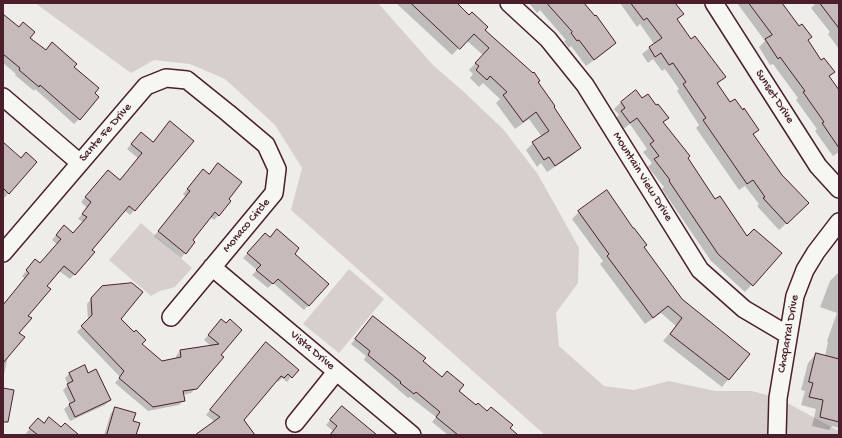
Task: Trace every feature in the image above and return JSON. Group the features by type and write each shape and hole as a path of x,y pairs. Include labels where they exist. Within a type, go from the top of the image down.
{"street":[{"name":"Mountain View Drive","path":"509,3 548,39 585,85 700,270 744,310 788,335"},
{"name":"Sunset Drive","path":"714,3 818,166 839,189"},
{"name":"Sante Fe Drive","path":"3,253 146,86 166,78 187,80 228,114"},
{"path":"3,97 80,163"},
{"name":"Monaco Circle","path":"171,317 274,193 277,169 266,145 228,114"},
{"name":"Chaparral Drive","path":"778,435 778,398 795,296 805,270 816,252 839,222"},
{"name":"Vista Drive","path":"212,267 412,435"},
{"path":"294,423 336,372"}],"shaded area":[{"path":"35,3 378,3 433,65 503,129 537,173 579,248 578,283 556,313 559,346 604,386 634,390 669,381 715,391 752,391 778,398 839,431 839,435 545,435 291,210 302,168 275,125 225,79 190,64 154,60 131,73"},
{"path":"141,223 192,268 175,287 160,291 151,296 109,260"},
{"path":"349,269 384,299 339,353 303,324"}],"building":[{"path":"411,3 457,3 469,15 472,12 488,27 485,30 533,73 534,72 540,81 538,82 581,148 555,166 549,157 544,160 532,142 549,131 536,112 523,122 503,95 507,92 490,76 487,80 476,70 479,66 475,63 489,48 474,34 460,49"},
{"path":"547,3 584,3 595,16 596,15 616,43 594,60"},
{"path":"631,3 675,3 684,14 677,19 691,39 695,36 726,77 717,83 730,102 735,99 743,110 744,108 759,130 753,134 782,175 809,203 787,224 763,198 765,197 753,180 747,184 703,120 706,118 683,84 686,82 673,63 669,65 661,53 655,57 649,47 662,38 647,18 644,20"},
{"path":"749,3 782,3 799,26 802,24 812,37 808,40 821,60 824,58 835,72 829,76 839,90 839,148 822,123 824,122 803,92 805,91 780,57 778,59 765,39 772,35"},
{"path":"820,3 839,3 839,28"},
{"path":"3,14 19,27 23,22 35,32 30,38 46,50 52,42 77,64 74,67 99,88 95,93 99,97 80,120 40,85 39,87 19,70 20,68 3,54"},
{"path":"636,90 642,98 648,94 656,105 658,104 669,118 663,122 690,156 688,158 715,199 720,196 747,236 754,229 782,253 753,286 718,254 669,181 670,180 654,159 659,156 650,144 654,141 637,118 630,123 621,111 625,108 621,102"},
{"path":"170,121 194,141 135,211 129,206 92,250 95,252 75,275 64,266 47,286 51,289 28,316 32,318 19,333 25,337 3,363 3,305 29,273 26,270 35,259 40,263 61,239 56,235 64,225 73,233 87,217 82,214 91,202 85,197 108,170 120,180 142,153 131,144 141,132 153,142"},
{"path":"3,142 21,158 26,152 37,162 9,194 3,188"},
{"path":"218,163 242,182 229,199 231,201 219,216 215,212 193,240 195,242 186,254 158,231 190,191 187,189 203,169 209,174"},
{"path":"607,190 633,228 647,245 644,247 682,299 750,354 729,380 670,334 682,318 668,306 653,318 607,256 609,254 578,211"},
{"path":"277,229 299,248 295,254 329,284 309,306 278,279 273,284 256,270 261,265 247,253 265,233 270,237"},
{"path":"132,283 143,292 121,319 134,332 136,330 146,340 142,344 162,361 181,357 180,350 219,344 208,335 221,319 226,323 230,319 242,330 221,355 224,357 197,389 183,391 185,401 153,407 119,378 124,371 81,326 92,315 91,298 102,286"},
{"path":"373,316 426,358 423,361 442,377 447,371 464,385 459,391 476,405 478,403 487,411 491,407 513,425 510,428 518,435 458,435 436,417 440,412 416,392 414,394 400,383 401,382 368,355 370,351 355,339"},
{"path":"266,342 299,370 292,378 288,374 284,378 281,376 244,420 255,435 195,435 220,417 210,410"},
{"path":"816,353 839,359 839,422 820,417 823,400 809,397 813,383 809,382"},
{"path":"85,365 88,373 96,369 111,400 75,417 69,404 75,401 67,384 73,381 69,373"},
{"path":"3,388 14,390 8,422 3,422"},
{"path":"342,406 377,435 330,435 337,426 330,420"},
{"path":"115,407 136,413 133,421 140,423 136,435 107,435"},
{"path":"49,417 61,427 65,423 79,435 38,435 29,428 38,418 44,423"}]}
